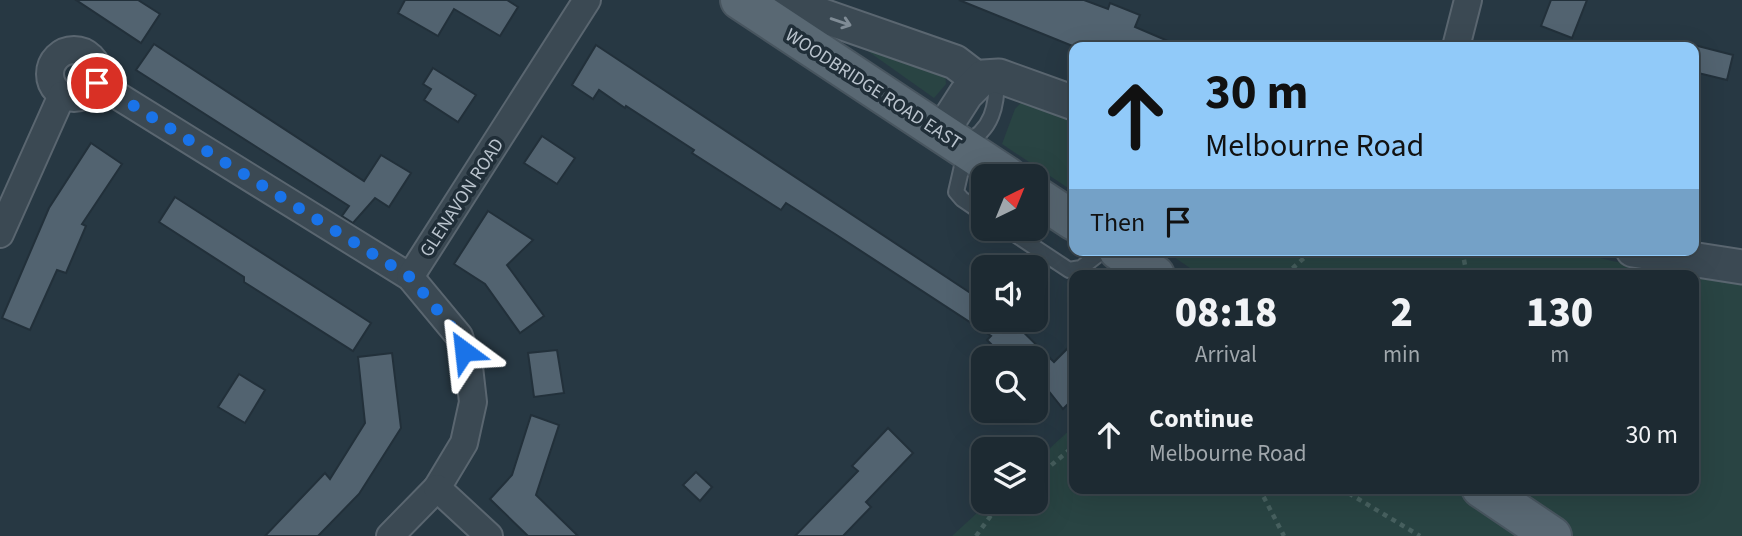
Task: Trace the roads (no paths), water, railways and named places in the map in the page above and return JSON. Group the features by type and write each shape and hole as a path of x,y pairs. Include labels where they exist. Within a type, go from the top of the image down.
{"main road":[{"name":"WOODBRIDGE ROAD EAST","path":"740,0 988,164"},
{"path":"1048,204 1069,218"},
{"path":"1127,256 1148,270"},
{"path":"1490,494 1552,536"}],"street":[{"name":"GLENAVON ROAD","path":"390,536 437,488 464,443 473,402 469,367 459,336 410,277 587,0"},
{"path":"776,0 955,62 972,75 1069,102"},
{"path":"1457,42 1468,0"},
{"path":"66,51 81,51 94,60 97,83 86,95 70,98 62,95 56,90 50,76 53,61 66,51"},
{"path":"956,143 987,78"},
{"path":"97,83 410,277"},
{"path":"0,234 62,95"},
{"path":"1671,256 1742,267"},
{"path":"437,488 489,536"}],"lane":[{"path":"956,143 956,192 971,206"},
{"path":"1027,242 1069,270 1081,268 1096,256"}]}
